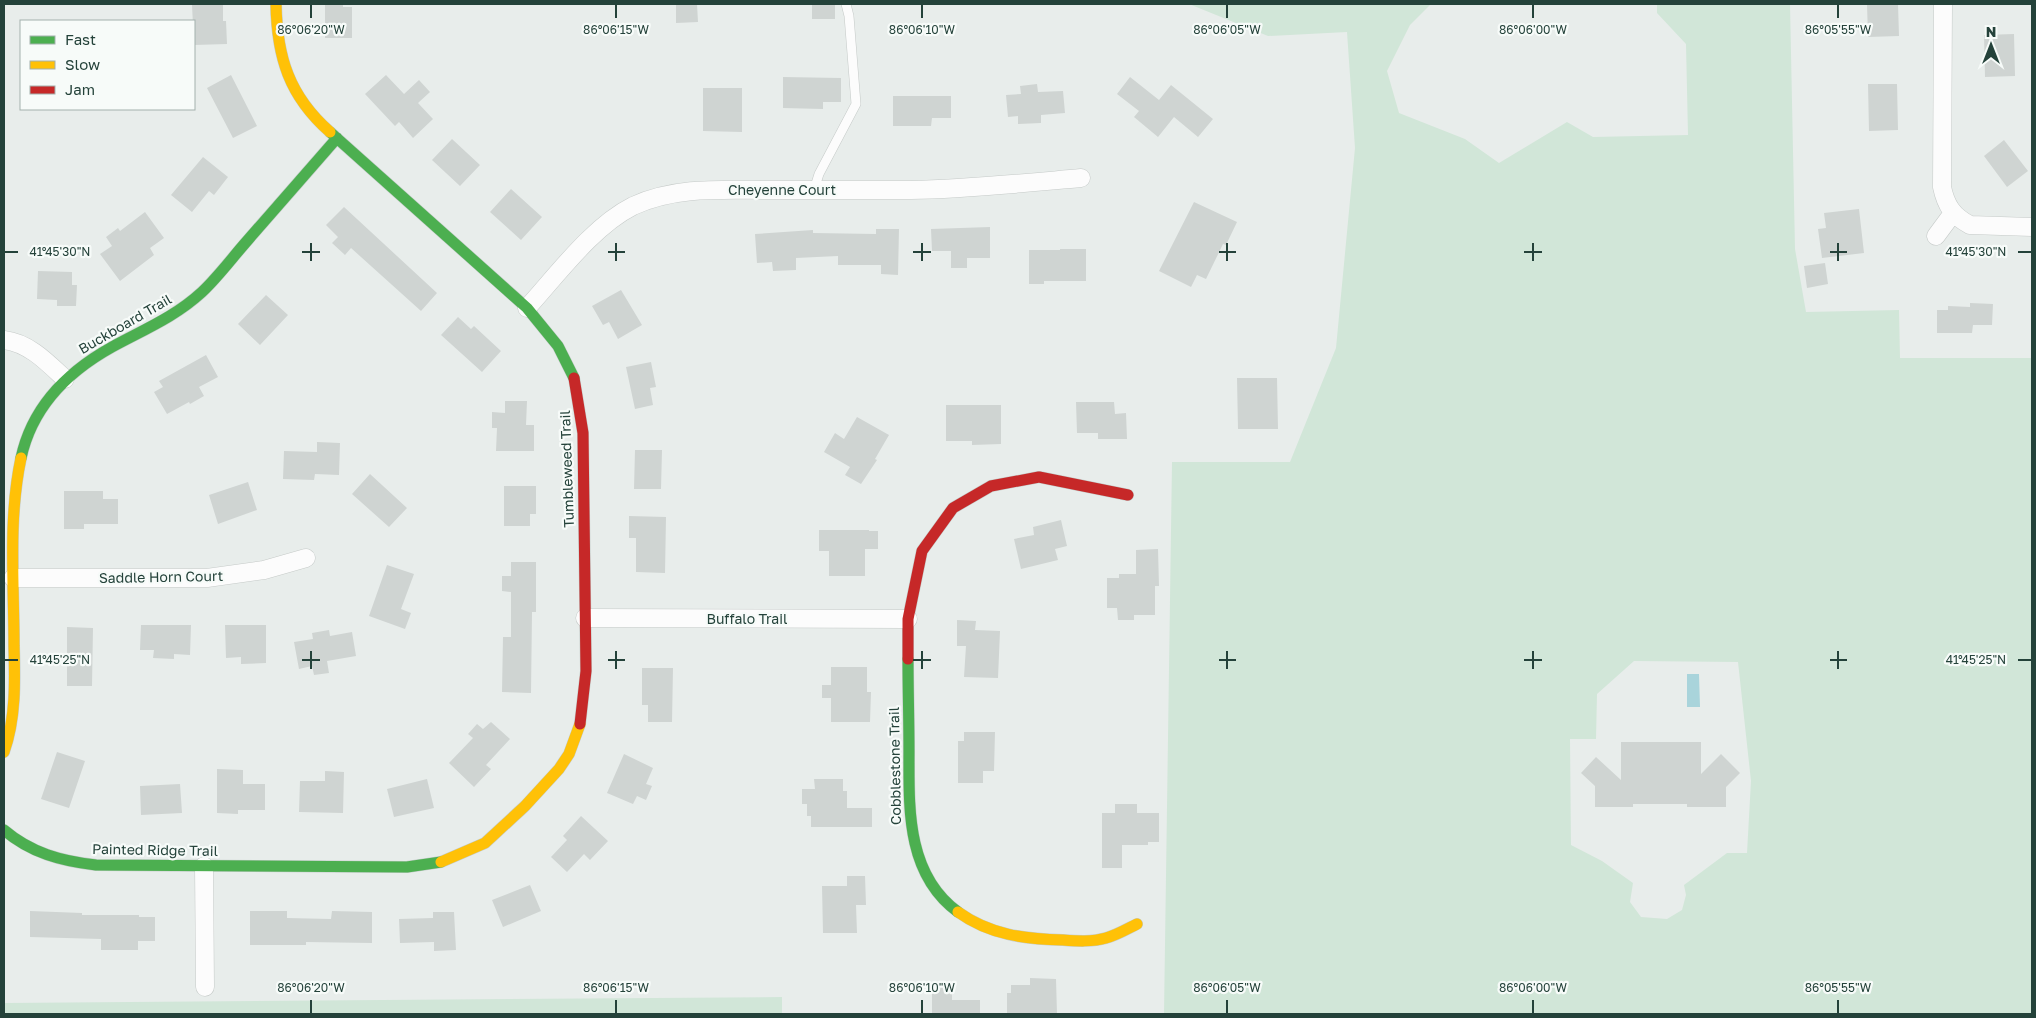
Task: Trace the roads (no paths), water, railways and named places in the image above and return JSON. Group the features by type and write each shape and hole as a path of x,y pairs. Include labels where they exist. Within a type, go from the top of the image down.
{"street":[{"name":"Tumbleweed Trail","path":"276,4 280,56 290,84 299,99 316,120 527,308 553,339 572,371 579,399 583,433 586,671 581,720 569,754 559,769 525,806 492,837 470,851 437,863 407,867 315,866"},
{"path":"1942,4 1944,82 1942,187 1947,206 1953,213 1970,225 2032,228"},
{"name":"Buckboard Trail","path":"4,752 9,738 14,692 13,507 21,454 27,433 36,414 49,395 65,379 89,360 162,323 185,307 203,290 337,138"},
{"name":"Cheyenne Court","path":"527,308 594,234 616,216 651,198 672,193 710,190 962,188 1081,178"},
{"path":"1936,236 1953,213"},
{"path":"4,340 33,350 65,379"},
{"name":"Cobblestone Trail","path":"1128,495 1039,477 991,486 953,508 922,551 908,619 910,828 922,868 938,895 966,918 986,929 1005,936 1026,940 1097,940 1112,936 1137,924"},
{"name":"Saddle Horn Court","path":"13,578 208,578 264,570 306,558"},
{"name":"Buffalo Trail","path":"585,618 908,619"},
{"name":"Painted Ridge Trail","path":"4,830 34,850 54,859 96,865 315,866"},
{"path":"204,866 205,986"}],"lane":[{"path":"814,190 819,174 856,104 849,16 846,4"}],"water":[{"path":"1687,674 1699,674 1700,707 1687,707"}]}
